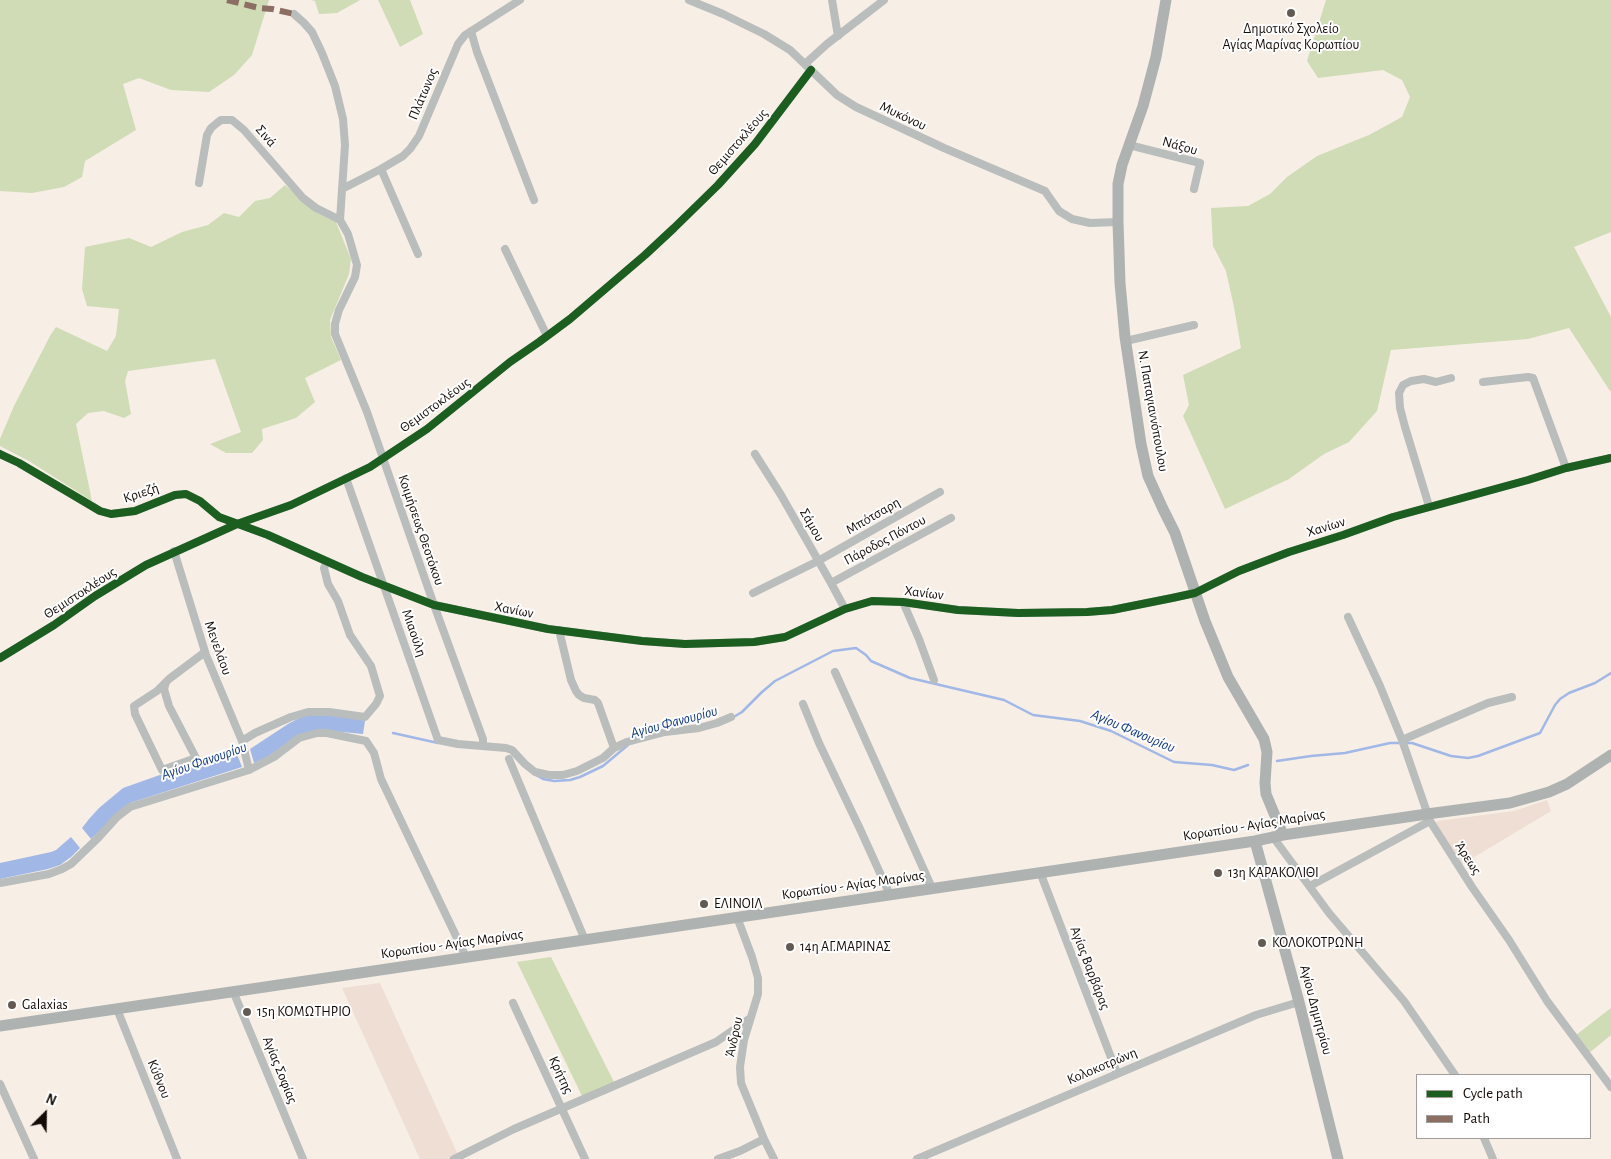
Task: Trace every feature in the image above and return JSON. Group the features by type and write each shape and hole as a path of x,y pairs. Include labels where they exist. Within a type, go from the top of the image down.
{"main road":[{"name":"Ν. Παπαγιαννόπουλου","path":"1166,0 1156,57 1143,106 1122,165 1118,184 1120,282 1126,341 1141,444 1148,476 1162,509 1176,533 1195,593 1228,677 1264,739 1267,752 1266,794 1278,836"},
{"name":"Κορωπίου - Αγίας Μαρίνας","path":"0,1026 1255,841 1278,836 1429,817 1529,799 1567,784 1611,756"},
{"name":"Αγίου Δημητρίου","path":"1255,841 1299,1002 1338,1159"}],"street":[{"name":"Πλάτωνος","path":"342,189 403,156 419,136 458,44 465,35 520,0"},
{"name":"Μυκόνου","path":"689,0 715,10 764,34 790,50 837,94 856,107 944,148 1046,191 1059,211 1072,219 1090,223 1118,222"},
{"path":"832,0 838,36"},
{"name":"Θεμιστοκλέους","path":"1,656 54,626 95,596 146,564 237,524 291,505 370,467 436,422 510,362 570,319 645,255 718,185 769,127 808,67 838,36 884,0"},
{"name":"Κοιμήσεως Θεοτόκου","path":"294,14 312,32 335,86 343,119 345,145 340,220 348,234 357,265 355,277 339,310 335,324 335,334 367,412 483,739 483,745"},
{"path":"471,31 477,52 534,200"},
{"path":"458,44 467,43 477,52"},
{"name":"Σινά","path":"200,183 207,135 211,128 221,120 236,121 303,198 316,208 340,220"},
{"name":"Νάξου","path":"1129,145 1200,162 1194,189"},
{"path":"381,169 418,254"},
{"path":"504,249 547,336"},
{"path":"1126,341 1194,325"},
{"path":"1428,506 1400,408 1399,393 1403,386 1411,381 1424,379 1436,382 1451,378"},
{"path":"1484,382 1533,378 1566,468"},
{"name":"Κριεζή","path":"0,454 19,463 100,511 110,514 135,511 175,495 186,494 200,501 219,517 237,524"},
{"name":"Σάμου","path":"755,454 781,495 845,609"},
{"name":"Χανίων","path":"237,524 268,535 434,605 559,630 642,641 685,644 754,642 785,637 845,609 872,601 903,602 958,610 988,612 1087,612 1112,610 1195,593 1239,571 1393,517 1566,468 1611,458"},
{"name":"Μιαούλη","path":"346,478 438,740 458,744 483,745"},
{"name":"Μπότσαρη","path":"753,593 818,562 940,492"},
{"name":"Πάροδος Πόντου","path":"831,583 951,518"},
{"name":"Μενελάου","path":"174,551 205,652 242,741 248,768"},
{"path":"242,741 255,732 308,712 329,712 365,717 380,696 371,666 350,635 338,601 328,584 324,568 327,561"},
{"path":"903,602 934,680"},
{"name":"Άρεως","path":"1348,618 1380,686 1406,750 1429,817 1472,887 1509,940 1547,1001 1611,1087"},
{"path":"559,630 571,680 576,691 584,698 595,700 598,703 614,748"},
{"path":"166,682 164,689 169,706 196,758 162,770 134,706 157,691 166,682 205,652"},
{"path":"836,672 932,888"},
{"path":"1402,741 1488,703 1512,697"},
{"path":"803,704 819,743 890,895"},
{"path":"483,745 512,750 529,769 536,772 549,775 563,775 603,758 614,748 627,742 665,732 708,726 731,717"},
{"path":"0,883 62,870 130,807 248,768 274,757 288,745 304,736 317,732 326,733 366,740 374,753 381,779 392,804 466,957"},
{"path":"509,759 585,940"},
{"path":"1310,886 1429,817"},
{"path":"1278,836 1329,913 1404,1001 1454,1074"},
{"name":"Αγίας Βαρβάρας","path":"1040,872 1117,1073"},
{"name":"Άνδρου","path":"736,917 758,978 758,994 744,1040 740,1067 741,1083 774,1159"},
{"name":"Αγίας Σοφίας","path":"233,991 304,1159"},
{"name":"Κολοκοτρώνη","path":"917,1159 1256,1015 1299,1002"},
{"name":"Κρήτης","path":"513,1003 585,1159"},
{"name":"Κύθνου","path":"117,1008 177,1159"},
{"path":"454,1159 514,1129 716,1042 749,1019"},
{"path":"0,1084 34,1159"},
{"path":"718,1159 764,1139"},
{"path":"1484,1139 1493,1159"}],"shaded area":[{"path":"1547,800 1551,811 1461,865 1436,824 1437,821 1514,811"},
{"path":"380,983 459,1157 456,1159 420,1159 342,988"}],"green space":[{"path":"0,0 269,0 252,55 234,75 209,92 171,90 139,78 123,84 136,130 85,161 82,177 64,187 32,193 0,191"},
{"path":"311,0 360,0 337,13 319,14 315,1"},
{"path":"378,0 410,0 423,34 400,47"},
{"path":"1326,0 1611,0 1611,232 1574,247 1611,317 1611,391 1569,328 1528,339 1391,350 1377,411 1349,442 1324,454 1289,479 1225,509 1183,416 1189,405 1183,375 1241,348 1226,271 1213,246 1211,208 1248,206 1270,194 1287,177 1317,156 1369,135 1402,117 1410,97 1402,80 1383,70 1318,78 1307,61"},
{"path":"285,185 319,214 336,222 351,259 349,274 330,320 331,337 341,360 305,378 315,402 296,418 262,429 263,440 252,453 226,453 210,444 241,432 215,359 128,371 125,381 131,414 124,418 104,411 88,413 76,424 92,501 29,461 0,446 0,439 14,406 56,327 107,351 116,336 119,309 87,306 82,289 85,247 129,238 151,247 182,232 208,225 224,213 239,217 255,201 270,198"},
{"path":"551,957 615,1084 583,1098 517,962"},
{"path":"1611,1008 1611,1035 1589,1053 1576,1035"}],"water":[{"path":"314,714 357,718 365,721 363,734 332,731 297,737 267,757 254,763 250,749 288,724 301,717"},
{"path":"228,754 237,754 242,767 130,803 91,839 82,828 99,808 123,788"},
{"path":"71,837 80,848 60,865 0,879 0,863 51,852"}],"waterway":[{"name":"Αγίου Φανουρίου","path":"732,718 742,712 775,681 833,651 856,648 871,661 910,678 1004,700 1033,715 1080,721 1111,731 1174,762 1212,765 1234,770 1248,765"},
{"name":"Αγίου Φανουρίου","path":"1277,761 1345,753 1390,743 1412,743 1451,756 1468,758 1478,756 1540,733 1560,699 1569,693 1595,683 1611,673"},
{"name":"Αγίου Φανουρίου","path":"393,733 438,743"},
{"name":"Αγίου Φανουρίου","path":"536,775 543,779 554,781 580,777 603,766 628,745"}],"marked path":[{"path":"227,0 294,14"}],"cycle path":[{"path":"0,658 146,565 237,524 291,505 370,467 427,429 510,362 570,319 674,228 718,185 755,144 811,70"},
{"path":"0,454 19,463 100,511 111,514 135,511 175,495 186,494 200,501 219,517 268,535 362,577 434,605 548,629 642,641 685,644 754,642 785,637 845,609 872,601 903,602 958,610 1018,613 1112,610 1172,598 1195,593 1239,571 1393,517 1566,468 1611,458"}],"place":[{"name":"Δημοτικό Σχολείο Αγίας Μαρίνας Κορωπίου","path":"1291,13"},
{"name":"13η ΚΑΡΑΚΟΛΙΘΙ","path":"1218,873"},
{"name":"ΕΛΙΝΟΙΛ","path":"704,904"},
{"name":"ΚΟΛΟΚΟΤΡΩΝΗ","path":"1262,943"},
{"name":"14η ΑΓ.ΜΑΡΙΝΑΣ","path":"790,947"},
{"name":"Galaxias","path":"12,1005"},
{"name":"15η ΚΟΜΩΤΗΡΙΟ","path":"247,1012"}]}
